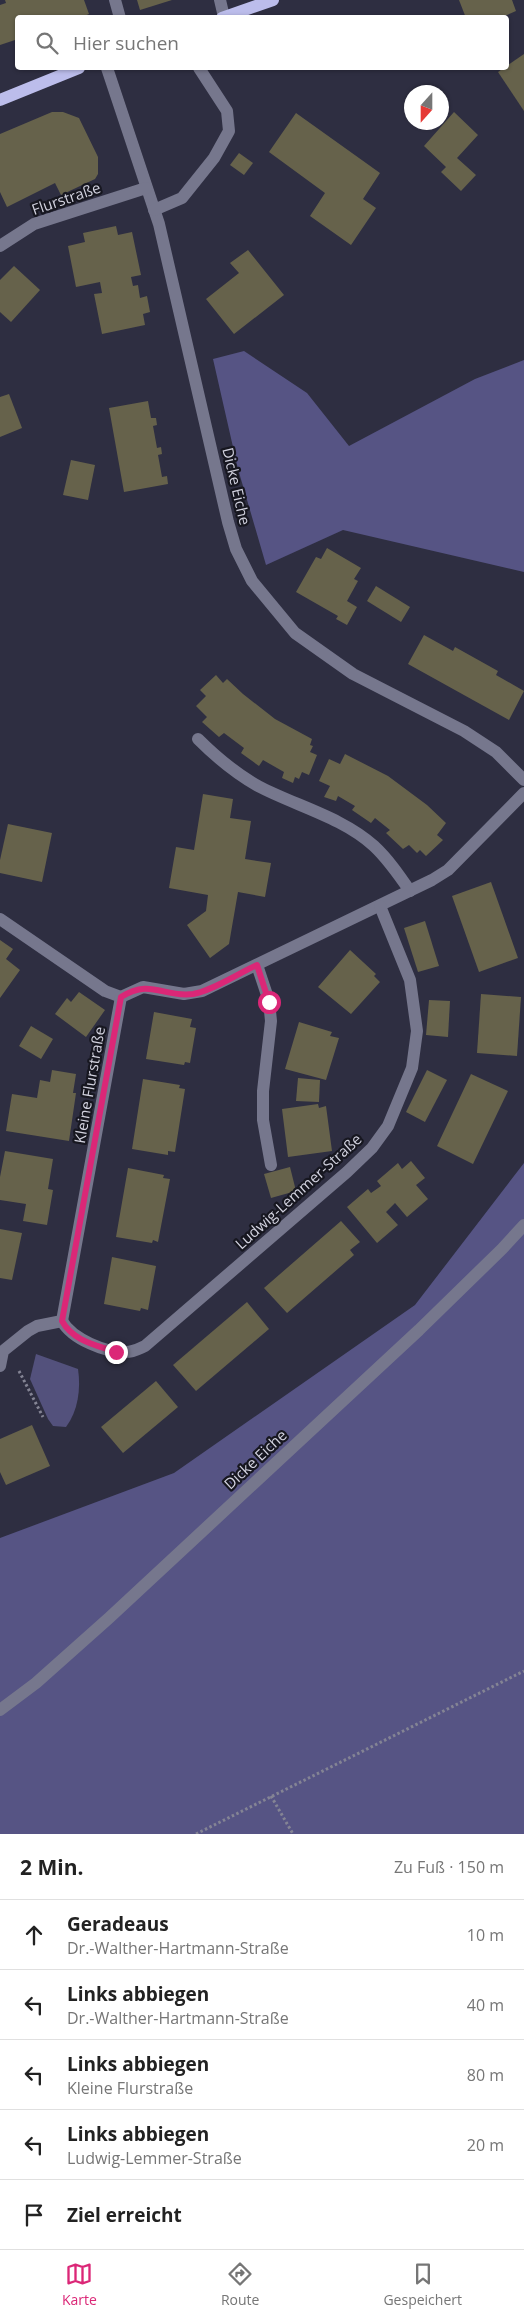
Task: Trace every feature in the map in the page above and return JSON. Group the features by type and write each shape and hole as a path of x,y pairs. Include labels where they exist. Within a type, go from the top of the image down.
{"main road":[{"path":"229,15 273,0"},
{"path":"0,100 74,70"}],"street":[{"path":"115,0 119,15"},
{"path":"220,0 223,15"},
{"name":"Dicke Eiche","path":"107,70 154,210 179,301 228,522 236,549 252,581 295,633 353,674 464,731 496,752 524,780"},
{"path":"154,210 182,198 214,158 229,131 227,111 201,70"},
{"name":"Flurstraße","path":"0,246 34,224 146,188"},
{"path":"198,739 226,766 257,786 340,823 373,845 397,872 410,891"},
{"path":"0,919 105,990 121,997 143,987 167,992 193,994 380,906 448,870 524,793"},
{"name":"Ludwig-Lemmer-Straße","path":"62,1321 66,1329 74,1336 100,1346 132,1352 144,1346 347,1172 382,1135 406,1087 412,1068 416,1031 410,980 380,906"},
{"path":"257,965 269,1002 270,1021 263,1092 264,1120 270,1165"},
{"name":"Kleine Flurstraße","path":"62,1321 121,997"},
{"name":"Dicke Eiche","path":"0,1710 36,1683 109,1618 420,1330 524,1225"},
{"path":"0,1366 3,1351 28,1331 37,1326 62,1321"}],"path":[{"path":"196,1834 524,1672"},
{"path":"271,1796 293,1834"}],"shaded area":[{"path":"244,351 307,393 349,446 475,379 524,360 524,572 343,530 266,565 238,469 213,359"},
{"path":"524,1163 524,1834 0,1834 0,1538 174,1473 415,1305"},
{"path":"36,1354 78,1369 78,1400 66,1427 53,1426 30,1379"}],"building":[{"path":"5,0 84,0 89,14 15,15 15,40 0,45 0,5 6,3"},
{"path":"137,0 172,0 140,10"},
{"path":"459,0 512,0 516,11 507,15 465,15"},
{"path":"524,54 524,111 498,72 509,70 509,64"},
{"path":"52,112 63,112 79,118 98,157 98,174 95,179 61,195 55,183 7,207 0,192 0,134"},
{"path":"454,112 478,135 457,158 476,175 461,191 441,172 446,167 424,146 438,130 449,130 449,118"},
{"path":"296,113 380,173 363,199 376,208 351,245 310,216 325,193 269,152"},
{"path":"239,153 253,163 244,175 230,165"},
{"path":"116,226 118,235 132,232 141,275 131,277 133,286 138,285 140,298 147,296 150,312 143,314 145,325 102,334 94,294 102,293 100,282 76,287 68,246 85,242 83,233"},
{"path":"248,250 284,295 234,334 206,299 239,273 230,263"},
{"path":"14,266 40,290 11,322 0,312 0,280"},
{"path":"9,394 22,428 0,437 0,397"},
{"path":"148,401 151,418 156,418 157,425 153,426 157,448 161,447 162,454 158,455 162,477 167,476 168,484 124,492 109,408"},
{"path":"71,460 95,465 88,500 63,495"},
{"path":"327,548 361,568 354,579 358,581 347,601 357,607 347,625 336,619 338,616 296,592 316,557 321,559"},
{"path":"376,586 410,607 401,622 367,601"},
{"path":"424,635 453,651 455,647 498,671 496,675 524,691 509,720 408,664"},
{"path":"216,675 223,683 227,679 275,719 312,739 310,745 313,746 310,752 317,755 309,775 302,772 299,779 295,777 293,783 282,778 284,772 263,760 259,766 241,753 244,748 224,733 219,737 202,722 207,717 196,706 206,696 200,690"},
{"path":"345,754 388,776 427,805 446,823 437,835 443,840 426,856 420,850 417,853 409,845 403,849 386,833 390,830 375,818 371,823 352,810 355,806 338,796 336,801 324,797 330,786 319,781 329,759 340,764"},
{"path":"203,794 233,799 230,818 251,821 245,859 271,863 265,897 238,892 229,944 210,958 187,925 206,911 208,895 169,888 176,847 194,850"},
{"path":"8,824 52,833 42,882 0,873 0,860"},
{"path":"491,882 518,958 479,972 452,896"},
{"path":"425,921 439,966 418,972 404,928"},
{"path":"0,940 13,949 6,959 20,970 0,998"},
{"path":"350,950 376,974 374,976 380,982 351,1014 318,987"},
{"path":"79,992 105,1010 86,1037 55,1014 67,998 71,1002"},
{"path":"481,994 521,997 517,1056 477,1053"},
{"path":"429,1000 450,1001 448,1037 426,1035"},
{"path":"154,1012 192,1019 190,1027 196,1028 190,1063 185,1062 184,1065 146,1059"},
{"path":"299,1022 332,1032 330,1036 339,1038 326,1080 285,1069"},
{"path":"31,1026 53,1039 41,1059 19,1046"},
{"path":"52,1070 76,1074 73,1093 76,1093 69,1141 6,1131 12,1094 37,1098 40,1080 50,1082"},
{"path":"427,1070 447,1080 425,1122 406,1112"},
{"path":"471,1074 508,1091 473,1164 437,1146"},
{"path":"298,1078 320,1080 319,1102 296,1101"},
{"path":"143,1079 180,1085 179,1088 185,1089 175,1152 168,1151 168,1155 132,1149"},
{"path":"318,1104 319,1108 326,1106 332,1151 288,1157 282,1109"},
{"path":"5,1151 53,1159 48,1189 53,1190 47,1225 23,1221 26,1204 0,1200 0,1177"},
{"path":"411,1161 425,1178 416,1185 428,1199 407,1217 395,1203 386,1212 398,1225 377,1243 347,1207 368,1189 371,1193 381,1186 377,1181 398,1163 402,1169"},
{"path":"290,1167 296,1191 271,1198 264,1174"},
{"path":"128,1168 164,1175 163,1178 170,1179 158,1242 153,1240 152,1243 116,1237"},
{"path":"341,1221 360,1242 350,1250 354,1255 287,1313 264,1288"},
{"path":"0,1229 22,1233 12,1280 0,1278"},
{"path":"112,1257 156,1266 148,1310 141,1308 140,1311 104,1304"},
{"path":"247,1302 269,1329 196,1391 173,1365"},
{"path":"156,1381 178,1407 123,1453 101,1427"},
{"path":"32,1425 50,1466 6,1485 0,1472 0,1439"}],"route":[{"path":"116,1352 74,1336 66,1329 62,1321 121,997 130,991 143,987 167,992 193,994 257,965 269,1002"}]}
